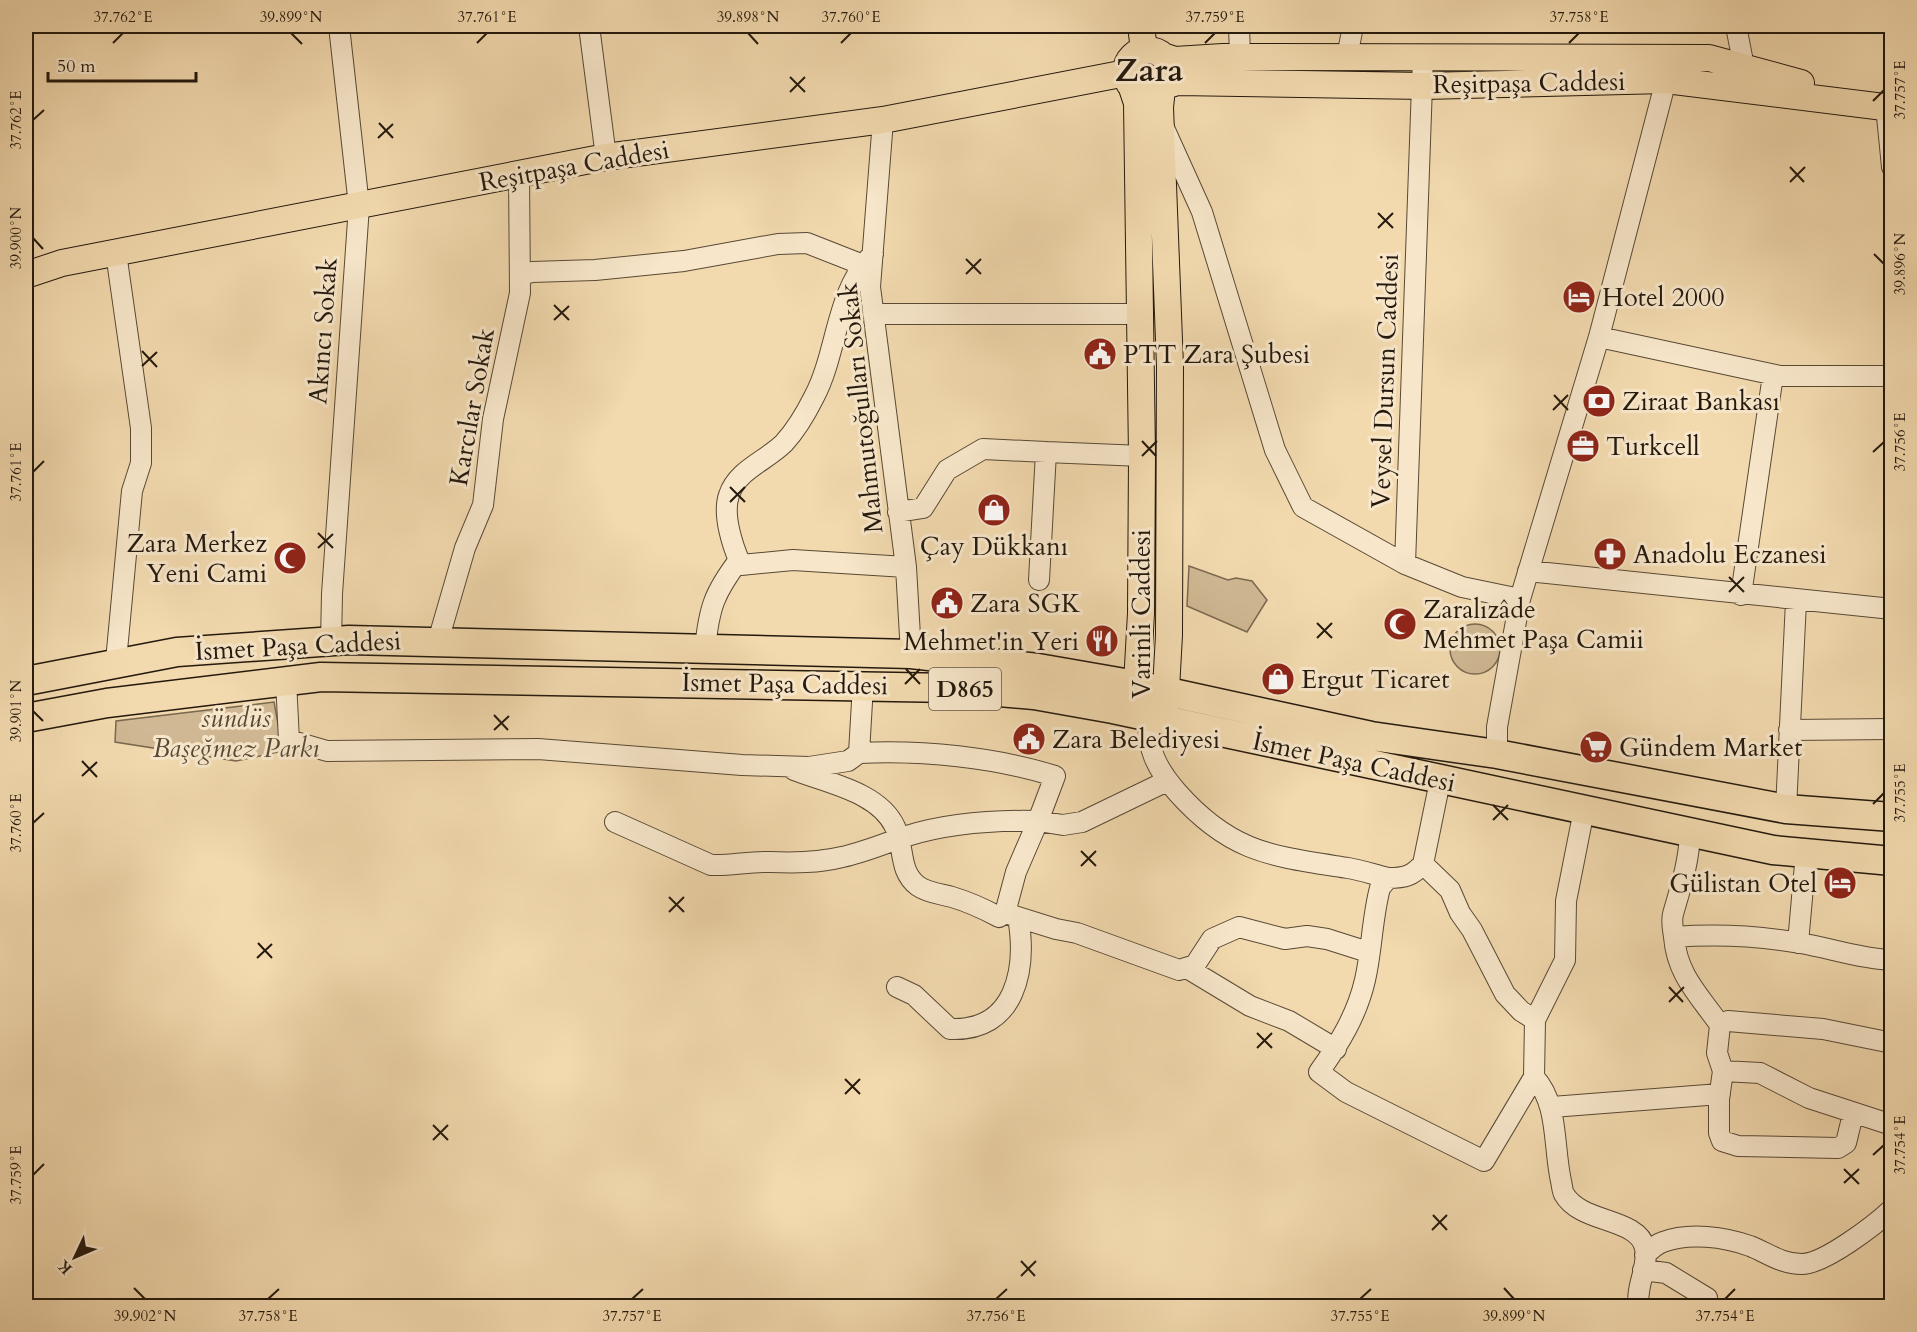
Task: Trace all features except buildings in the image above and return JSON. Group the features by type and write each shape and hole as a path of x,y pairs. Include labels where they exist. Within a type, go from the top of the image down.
{"highway":[{"name":"İsmet Paşa Caddesi","path":"26,681 177,652 331,642 438,641 911,654 1038,668 1136,685 1371,736 1497,754 1786,809 1892,817"},
{"name":"İsmet Paşa Caddesi","path":"26,717 107,703 321,677 953,688 1034,696 1149,718 1773,850 1892,861"}],"main road":[{"path":"1149,44 1175,60 1240,57 1709,58 1744,78 1888,107"},
{"path":"1149,44 1168,61 1170,74 1163,88 1149,94 1136,90 1129,79 1133,56 1149,44"},
{"name":"Reşitpaşa Caddesi","path":"1163,88 1177,82 1424,86 1744,78"},
{"name":"Reşitpaşa Caddesi","path":"26,275 62,263 606,157 883,120 1129,79"},
{"name":"Varinli Caddesi","path":"1129,79 1137,103 1142,314 1141,613 1136,701 1141,711 1149,718 1165,707 1168,691 1170,389 1161,122 1163,88"}],"street":[{"name":"Akıncı Sokak","path":"331,642 332,594 359,206 339,26"},
{"path":"589,26 606,157"},
{"path":"1239,26 1240,57"},
{"path":"1347,57 1353,26"},
{"path":"1736,26 1744,78"},
{"name":"Veysel Dursun Caddesi","path":"1405,564 1424,86 1423,57"},
{"path":"1497,754 1497,727 1527,571 1599,337 1666,80"},
{"path":"1888,107 1892,167"},
{"name":"Mahmutoğulları Sokak","path":"883,120 868,260 906,567 911,654"},
{"path":"1161,122 1202,212 1275,450 1303,507 1405,564 1462,587 1520,599"},
{"name":"Karcılar Sokak","path":"438,641 465,548 483,506 493,419 520,293 519,174"},
{"path":"520,275 532,272 595,270 684,261 778,244 807,243 868,260 843,306 815,396 785,442 734,482 727,498 730,540 741,565 793,560 906,567"},
{"path":"116,253 141,428 141,463 132,491 116,662"},
{"path":"873,314 1142,314"},
{"path":"1599,337 1773,375 1892,376"},
{"path":"1741,595 1773,375"},
{"path":"898,512 923,508 947,470 983,449 1142,456"},
{"path":"1039,580 1046,452"},
{"path":"705,649 709,611 719,588 739,560"},
{"path":"1527,571 1796,601 1892,609"},
{"path":"1786,809 1796,601"},
{"path":"286,681 289,740 327,750 538,749 783,766 809,766 848,761 859,753 893,752 998,762 1055,776 1016,872 1011,915 1021,936 1016,987 1001,1014 965,1030 950,1029 914,995 897,987"},
{"path":"859,753 864,685"},
{"path":"1149,718 1148,734 1154,761 1167,781 1202,819 1250,849 1266,855 1388,878 1414,874 1423,864 1440,781"},
{"path":"1789,730 1892,729"},
{"path":"783,766 873,801 889,817 896,830 905,870 918,886 977,906 999,917 1011,915 1077,933 1179,970 1195,965 1212,939 1239,927 1285,939 1307,936 1327,939 1368,952"},
{"path":"615,822 711,865 728,866 769,862 787,865 843,857 939,829 987,822 1038,821 1063,825 1082,822 1167,781"},
{"path":"1388,878 1380,888 1378,896 1365,979 1355,1012 1336,1049 1319,1072 1346,1092 1484,1161 1534,1077 1535,1020 1565,960 1566,901 1584,810"},
{"path":"1690,833 1690,852 1682,891 1672,916 1674,937 1683,976 1720,1025 1718,1053 1723,1071 1719,1133 1722,1141 1738,1146 1839,1148 1845,1143 1853,1114"},
{"path":"1798,943 1806,853"},
{"path":"1423,864 1450,890 1505,993 1521,1011 1535,1020"},
{"path":"1674,937 1703,935 1798,943 1873,960 1892,960"},
{"path":"1187,968 1250,1006 1289,1021 1336,1049"},
{"path":"1720,1025 1728,1021 1822,1029 1892,1043"},
{"path":"1723,1071 1742,1071 1771,1077 1809,1098 1892,1125"},
{"path":"1534,1077 1544,1088 1552,1107 1556,1162 1563,1193 1583,1212 1634,1231 1645,1247 1636,1295 1639,1306"},
{"path":"1552,1107 1720,1094"},
{"path":"1644,1262 1662,1242 1696,1237 1719,1239 1750,1246 1781,1261 1804,1264 1834,1252 1876,1224 1892,1209"},
{"path":"1644,1262 1707,1298 1706,1306"}],"green space":[{"path":"1189,566 1228,580 1236,578 1252,581 1267,600 1247,632 1187,606"},
{"path":"1470,624 1480,624 1493,631 1500,644 1500,654 1493,667 1480,674 1470,674 1461,670 1454,663 1450,654 1450,644 1454,635 1461,628"},
{"name":"sündüs Başeğmez Parkı","path":"274,702 283,751 236,761 115,742 116,721"}],"place":[{"name":"Hotel 2000","path":"1579,297"},
{"name":"PTT Zara Şubesi","path":"1100,354"},
{"name":"Ziraat Bankası","path":"1599,401"},
{"name":"Turkcell","path":"1583,446"},
{"name":"Çay Dükkanı","path":"994,510"},
{"name":"Anadolu Eczanesi","path":"1610,554"},
{"name":"Zara Merkez Yeni Cami","path":"290,558"},
{"name":"Zara SGK","path":"947,603"},
{"name":"Zaralızâde Mehmet Paşa Camii","path":"1400,624"},
{"name":"Mehmet'in Yeri","path":"1102,641"},
{"name":"Ergut Ticaret","path":"1278,679"},
{"name":"Zara Belediyesi","path":"1029,739"},
{"name":"Gündem Market","path":"1596,747"},
{"name":"Gülistan Otel","path":"1840,883"}],"district":[{"name":"Zara","path":"1149,71"}]}
